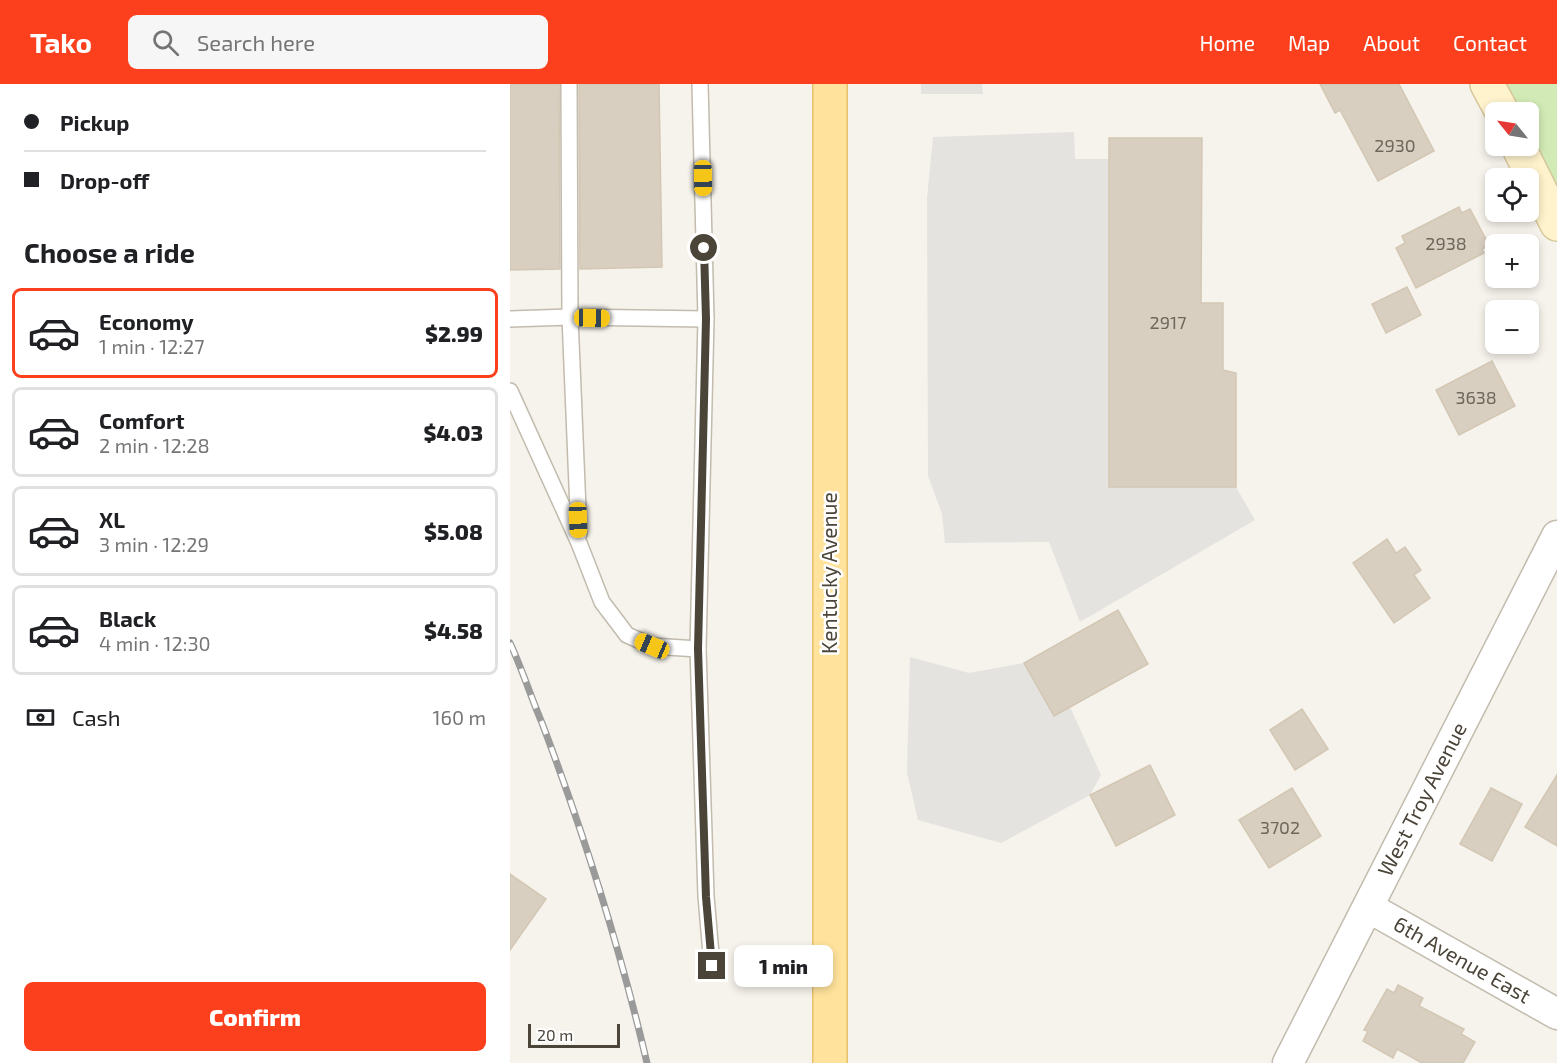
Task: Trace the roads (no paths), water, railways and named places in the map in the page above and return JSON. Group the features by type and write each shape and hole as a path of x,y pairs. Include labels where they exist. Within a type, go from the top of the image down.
{"main road":[{"name":"Kentucky Avenue","path":"830,84 830,1063"},
{"path":"1487,84 1497,102"},
{"path":"1523,156 1557,225"}],"street":[{"name":"West Troy Avenue","path":"1288,1063 1557,536"},
{"name":"6th Avenue East","path":"1368,907 1557,1014"}],"lane":[{"path":"569,84 570,317 579,543"},
{"path":"700,84 706,319 698,649 706,897 712,966"},
{"path":"510,319 570,317 706,319"},
{"path":"510,391 579,543 602,602 627,635 652,646 698,649"}],"railway":[{"path":"510,643 542,723 587,849 613,934 647,1063"}]}
